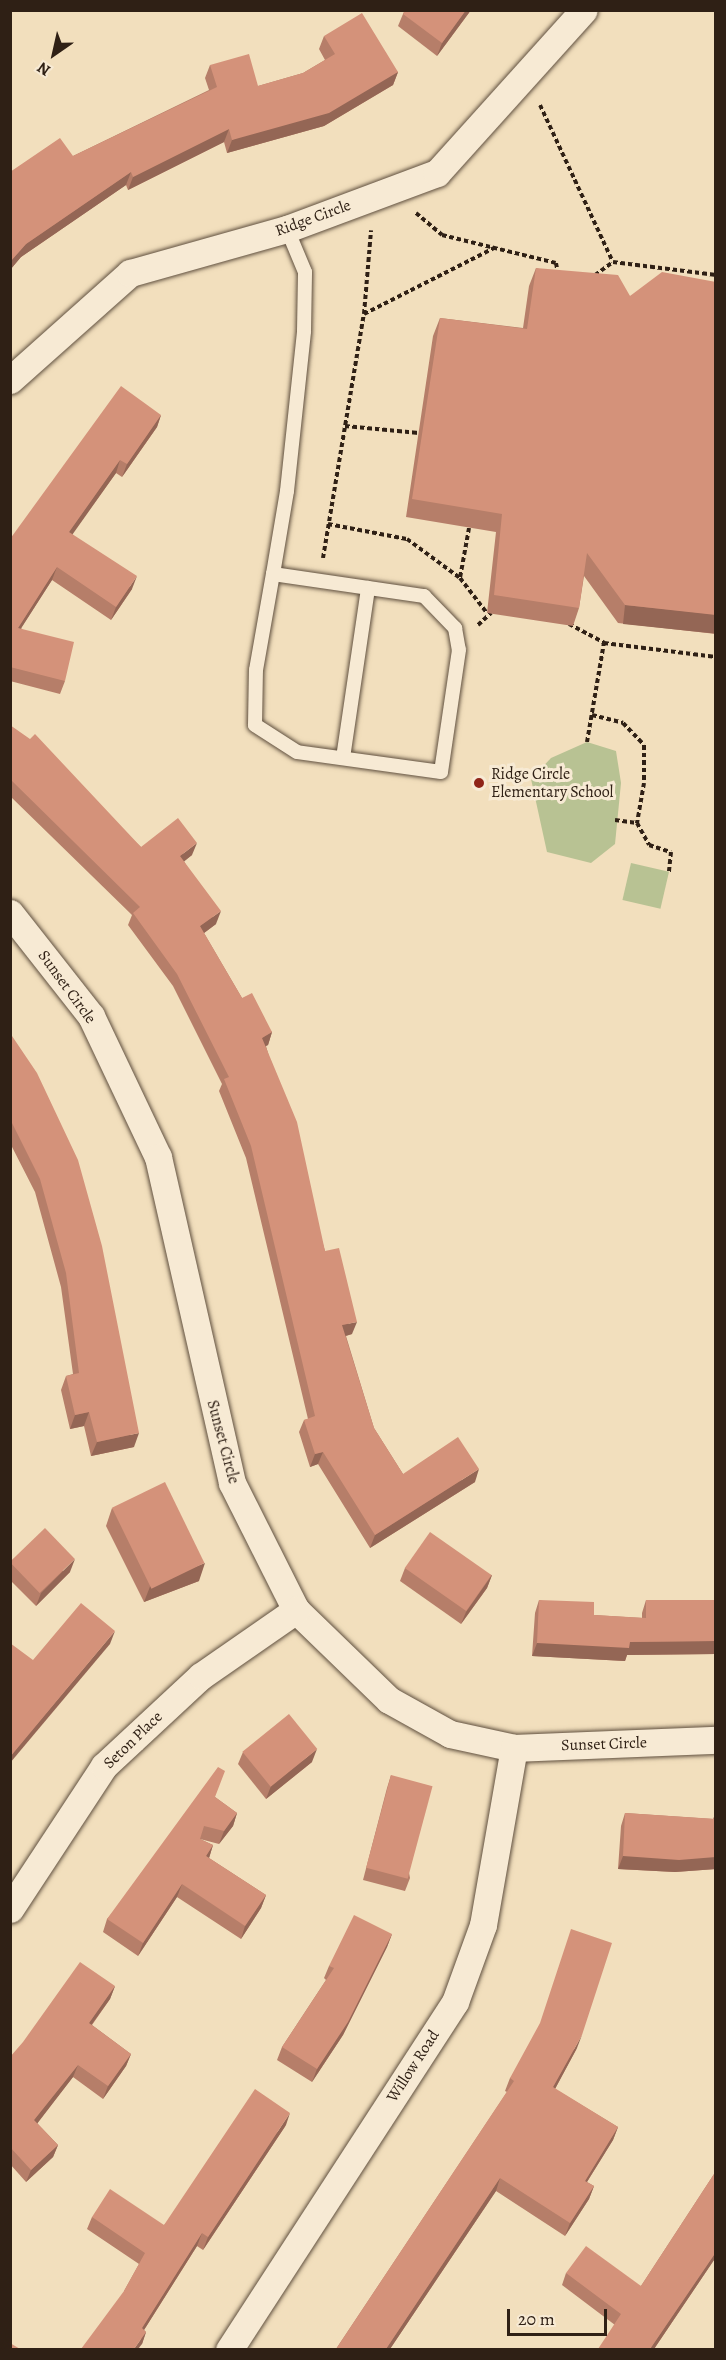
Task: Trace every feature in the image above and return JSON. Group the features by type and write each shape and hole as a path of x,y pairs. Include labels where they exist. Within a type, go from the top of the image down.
{"street":[{"name":"Ridge Circle","path":"10,380 130,273 287,229 437,172 584,10"},
{"name":"Sunset Circle","path":"10,913 91,1016 158,1157 232,1483 296,1610 389,1700 450,1734 514,1748 716,1740"},
{"name":"Seton Place","path":"10,1909 104,1766 201,1676 296,1610"},
{"name":"Willow Road","path":"229,2349 455,2002 483,1925 514,1748"}],"lane":[{"path":"273,574 424,596 454,628 459,650 441,771 297,752 255,724 256,670 273,574 303,331 305,272 287,229"},
{"path":"344,758 368,588"}],"path":[{"path":"526,75 613,262"},
{"path":"406,184 418,219 442,235 555,263 562,286"},
{"path":"319,581 364,314 373,197"},
{"path":"364,314 496,247"},
{"path":"586,281 613,262 716,275"},
{"path":"345,426 418,433"},
{"path":"328,524 407,539 460,578 487,613"},
{"path":"460,578 469,528"},
{"path":"487,613 498,613"},
{"path":"459,650 487,613"},
{"path":"563,621 604,643 716,657"},
{"path":"586,742 604,643"},
{"path":"592,715 623,723 644,745 637,823 649,845 671,852 669,872"},
{"path":"615,820 637,823"}],"green space":[{"path":"587,742 616,751 621,783 615,844 591,863 547,852 531,779 551,758"},
{"path":"631,863 669,872 660,909 622,900"}],"building":[{"path":"405,10 466,10 442,43 403,14"},
{"path":"362,13 398,72 329,113 232,140 229,129 133,177 131,172 26,244 10,262 10,172 60,138 73,156 217,87 210,65 249,54 258,86 303,73 335,54 324,36"},
{"path":"536,268 618,275 630,296 662,272 716,282 716,615 625,605 587,553 579,608 494,595 502,514 412,499 440,318 527,329"},
{"path":"121,386 161,415 127,464 120,460 69,532 137,576 116,607 57,567 18,628 74,642 65,681 10,667 10,539"},
{"path":"10,725 30,739 35,734 141,847 178,818 197,843 180,856 221,911 200,926 242,998 252,993 272,1032 262,1038 297,1122 325,1251 339,1248 357,1322 342,1325 374,1428 403,1474 458,1437 479,1469 375,1535 323,1452 315,1454 304,1420 315,1416 251,1146 224,1079 229,1077 177,974 133,913 140,907 10,779"},
{"path":"10,1033 37,1073 78,1160 102,1246 139,1433 97,1442 89,1412 75,1415 66,1376 79,1373 66,1273 40,1179 10,1119"},
{"path":"165,1482 204,1563 151,1589 112,1508"},
{"path":"45,1528 75,1559 40,1593 10,1562"},
{"path":"430,1532 491,1575 466,1611 405,1568"},
{"path":"539,1600 594,1602 594,1615 646,1618 646,1600 716,1600 716,1641 630,1642 629,1648 537,1643"},
{"path":"81,1603 115,1631 10,1757 10,1643 33,1660"},
{"path":"289,1714 317,1749 271,1787 242,1752"},
{"path":"218,1767 225,1771 215,1797 237,1813 224,1831 204,1826 200,1839 213,1845 206,1856 266,1895 245,1926 182,1884 143,1943 107,1919"},
{"path":"391,1775 433,1786 408,1879 366,1868"},
{"path":"625,1813 716,1819 716,1857 679,1860 623,1856"},
{"path":"354,1915 392,1934 348,2022 317,2069 282,2047 334,1968 329,1966"},
{"path":"571,1929 612,1943 582,2035 553,2087 618,2127 585,2181 594,2186 570,2223 500,2178 386,2349 336,2349 514,2081 510,2078 540,2023"},
{"path":"80,1962 115,1986 89,2023 131,2054 108,2086 78,2065 34,2120 58,2145 31,2170 10,2147 10,2057"},
{"path":"255,2089 290,2113 208,2237 202,2233 142,2328 146,2332 134,2349 81,2349 124,2291 145,2253 92,2217 110,2189 164,2225"},
{"path":"716,2171 716,2252 650,2349 598,2349 621,2314 566,2273 586,2246 641,2286"},
{"path":"10,2343 20,2349 10,2349"}],"place":[{"name":"Ridge Circle Elementary School","path":"479,783"}]}
